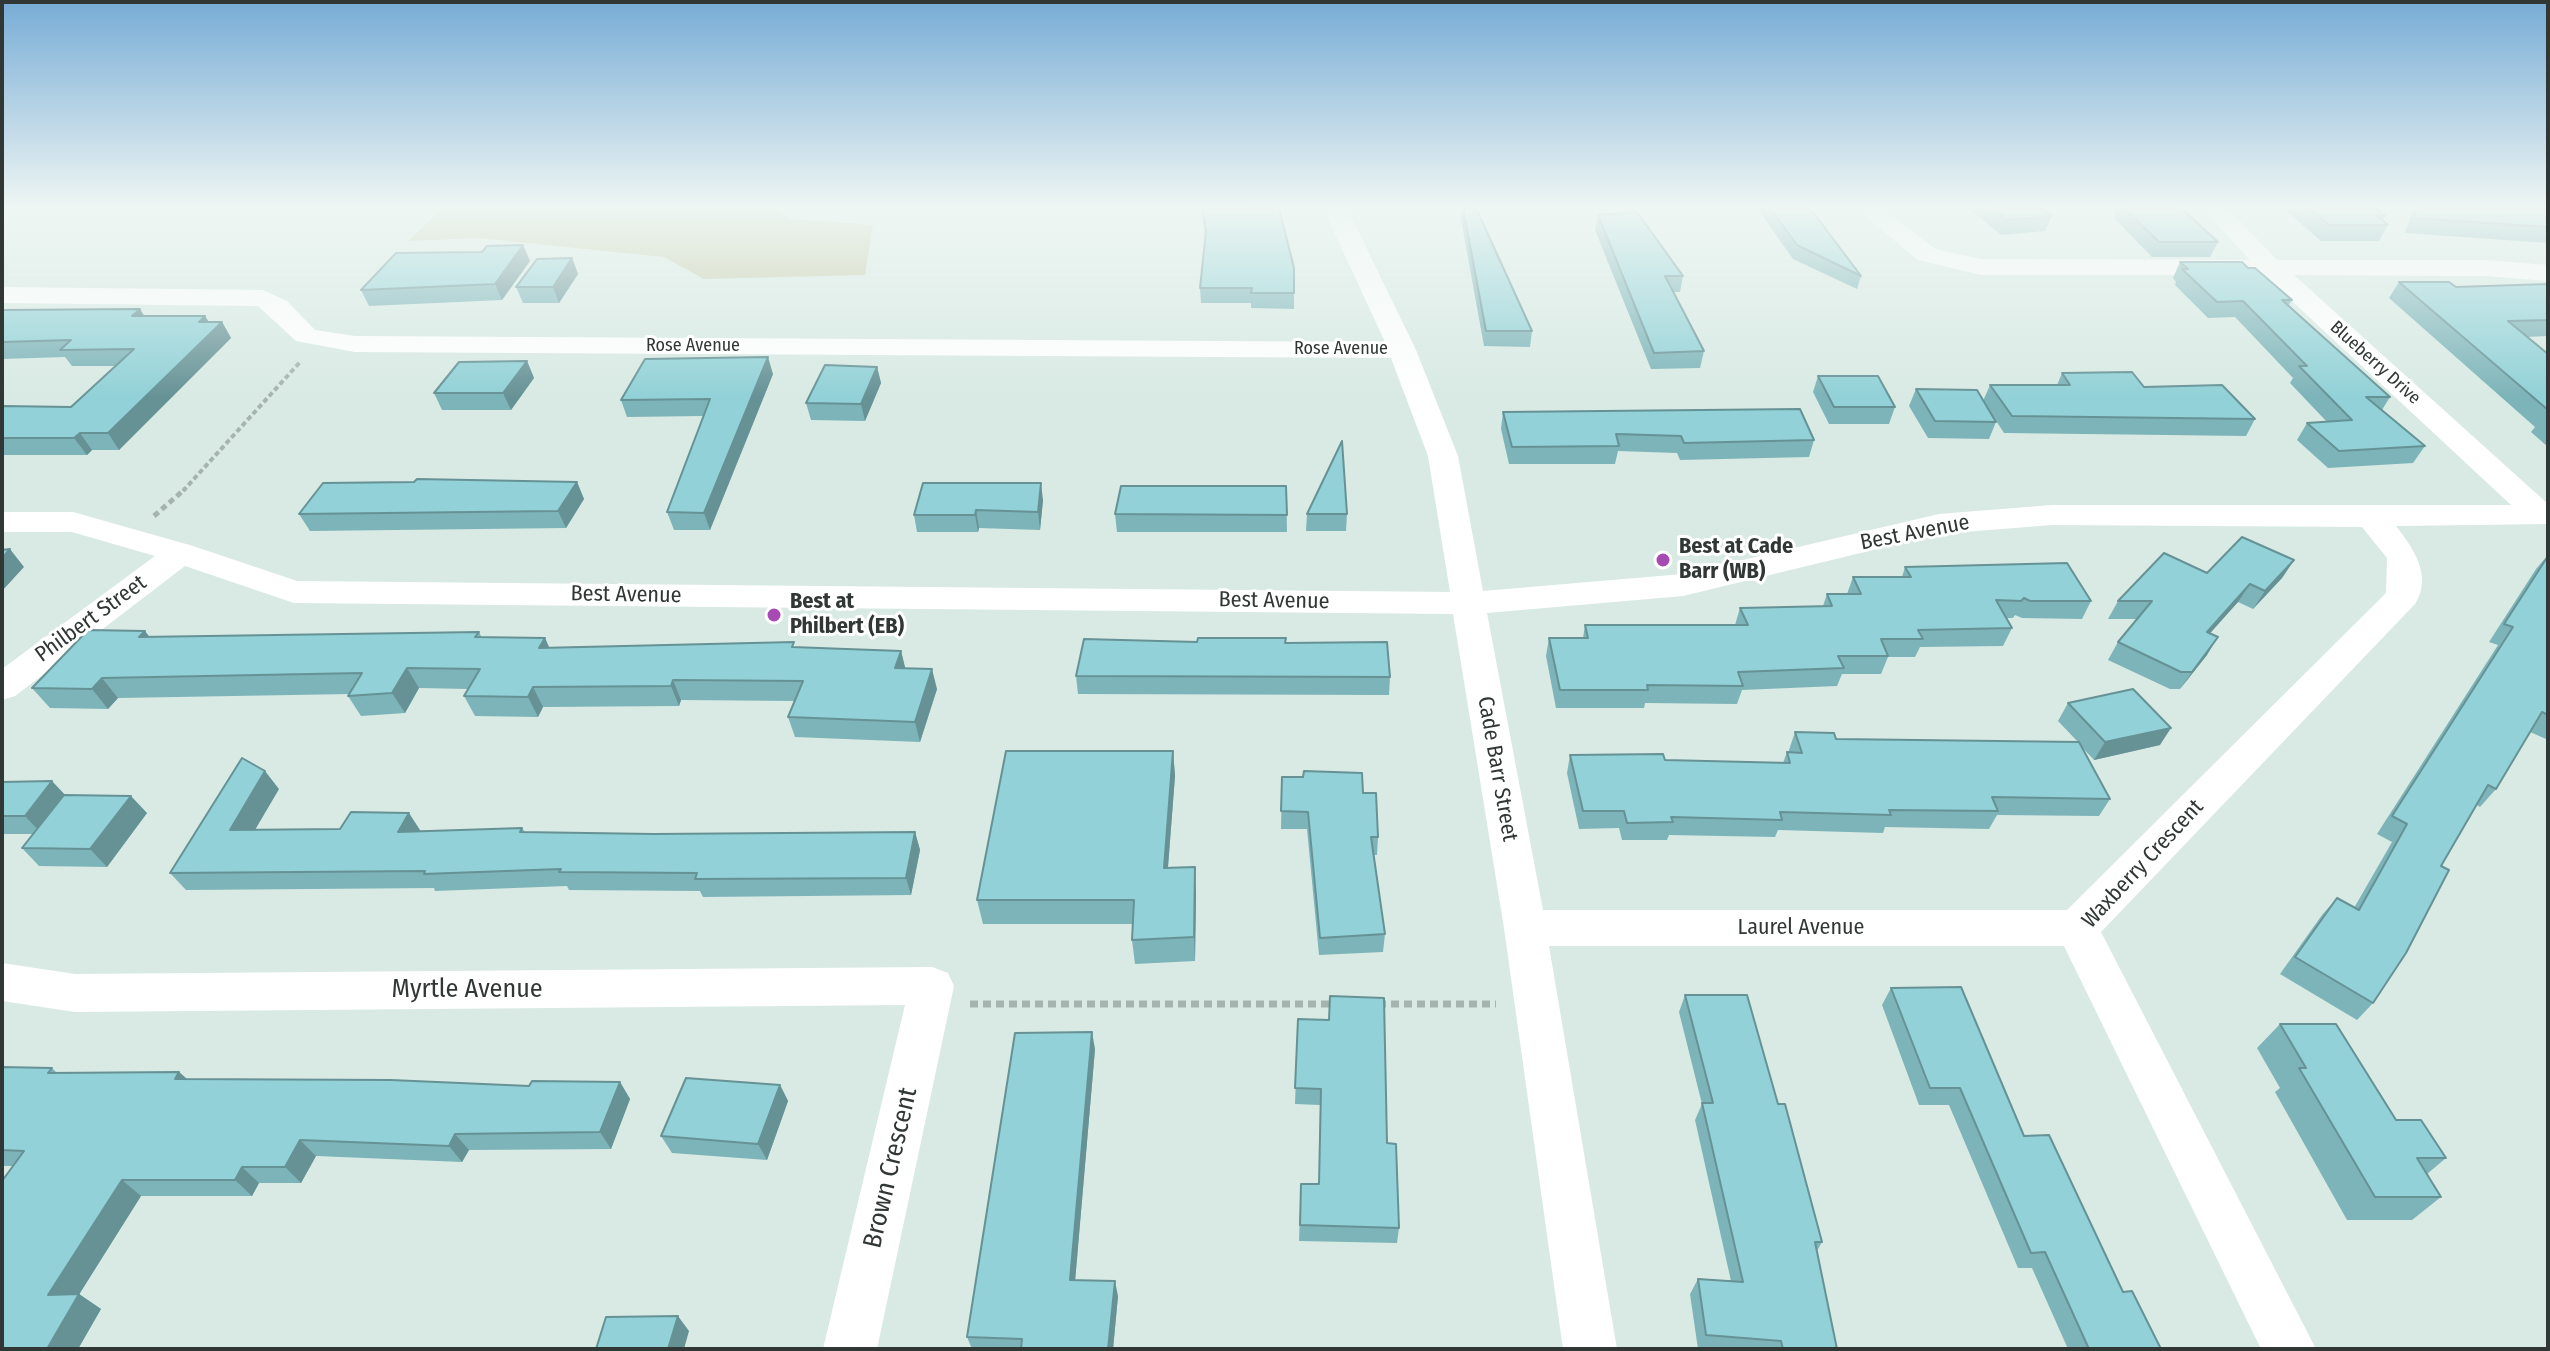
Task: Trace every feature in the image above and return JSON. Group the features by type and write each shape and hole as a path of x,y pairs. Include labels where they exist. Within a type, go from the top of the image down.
{"street":[{"name":"Cade Barr Street","path":"1365,271 1402,350 1443,456 1525,928 1590,1349"},
{"name":"Blueberry Drive","path":"2274,271 2544,514"},
{"path":"2524,271 2548,273"},
{"name":"Rose Avenue","path":"2,295 263,298 281,306 298,331 321,340 355,344 1402,350"},
{"name":"Best Avenue","path":"2,522 73,522 181,553 294,592 1468,603 1683,585 1939,524 2052,515 2371,517 2544,514"},
{"name":"Waxberry Crescent","path":"2289,1349 2077,928 2403,596 2403,557 2371,517"},
{"name":"Philbert Street","path":"2,687 181,553"},
{"name":"Laurel Avenue","path":"1525,928 2077,928"},
{"name":"Myrtle Avenue","path":"2,982 75,993 930,995"},
{"name":"Brown Crescent","path":"850,1349 930,995"}],"path":[{"path":"125,537 170,505 321,340"},
{"path":"930,995 1350,1004"},
{"path":"1365,1004 1537,1004"}],"green space":[{"path":"690,271 866,271 865,275 704,279"}],"building":[{"path":"379,271 504,271 495,284 361,290"},
{"path":"528,271 563,271 553,287 516,287"},
{"path":"1202,271 1294,271 1294,293 1251,293 1252,288 1200,288"},
{"path":"1475,271 1505,271 1532,331 1486,331"},
{"path":"1621,271 1679,271 1683,276 1665,276 1704,351 1654,353"},
{"path":"2184,271 2259,271 2292,300 2282,300 2390,397 2366,397 2425,446 2339,451 2307,423 2352,420 2299,366 2307,366 2243,301 2217,302"},
{"path":"2399,282 2449,282 2456,287 2548,284 2548,320 2508,321 2548,354 2548,410"},
{"path":"140,309 132,316 205,316 199,322 222,322 108,433 80,433 74,438 2,438 2,406 71,407 134,349 60,350 71,340 2,342 2,310"},
{"path":"768,357 704,513 667,512 710,399 621,400 645,359"},
{"path":"527,361 503,393 434,393 459,362"},
{"path":"825,365 877,367 861,404 806,403"},
{"path":"2132,372 2144,387 2222,385 2255,419 2012,416 1990,385 2070,385 2062,373"},
{"path":"1818,376 1878,376 1895,407 1834,407"},
{"path":"1916,389 1977,390 1996,422 1935,421"},
{"path":"1800,409 1814,440 1684,443 1681,436 1616,434 1619,446 1512,447 1503,412"},
{"path":"1342,441 1347,514 1307,514"},
{"path":"417,479 577,482 558,511 299,514 323,483 414,482"},
{"path":"923,483 1041,483 1038,512 976,510 975,515 914,515"},
{"path":"1121,486 1286,486 1287,515 1115,514"},
{"path":"2242,537 2294,560 2265,591 2250,584 2207,632 2218,637 2192,672 2181,672 2118,642 2152,601 2118,601 2164,553 2207,573"},
{"path":"2548,556 2548,715 2542,712 2496,789 2488,785 2441,866 2449,870 2406,953 2373,1003 2295,957 2337,898 2359,910 2407,824 2392,816 2513,627 2504,624"},
{"path":"2067,563 2091,601 1996,600 2012,628 1918,630 1923,639 1881,639 1888,656 1838,656 1844,668 1738,672 1743,686 1647,685 1648,690 1560,690 1549,638 1588,638 1585,625 1748,625 1740,608 1832,606 1827,594 1861,594 1853,577 1911,577 1905,567"},
{"path":"88,630 145,631 139,637 479,632 475,637 545,638 539,648 794,642 792,647 901,651 895,668 932,669 915,722 788,717 803,681 673,680 671,686 533,687 528,697 464,696 480,669 407,668 392,693 348,696 362,673 102,678 92,689 32,688"},
{"path":"1198,638 1286,638 1285,643 1387,642 1390,677 1076,676 1084,639 1197,642"},
{"path":"2133,689 2171,728 2105,742 2068,703"},
{"path":"1795,732 1834,733 1836,739 2079,742 2110,799 1992,797 1998,811 1889,810 1891,815 1780,812 1782,820 1671,817 1673,822 1627,823 1624,811 1583,811 1570,755 1663,754 1665,760 1790,763 1787,752 1802,753"},
{"path":"1006,751 1173,751 1164,868 1195,867 1194,937 1132,940 1134,900 977,900"},
{"path":"242,758 265,771 230,830 340,829 351,812 409,813 398,832 522,828 520,832 654,834 915,832 906,878 695,879 697,873 559,872 561,869 424,874 425,871 170,873"},
{"path":"1304,771 1362,773 1363,793 1376,793 1378,837 1371,837 1385,934 1320,938 1308,812 1281,811 1282,777 1303,777"},
{"path":"52,781 25,816 2,816 2,782"},
{"path":"64,795 131,796 90,849 22,848"},
{"path":"1961,987 2024,1136 2049,1135 2123,1292 2132,1291 2161,1349 2089,1349 2045,1252 2031,1253 1960,1088 1930,1088 1891,988"},
{"path":"1685,995 1747,995 1778,1104 1785,1104 1822,1242 1815,1242 1837,1349 1783,1349 1781,1341 1706,1335 1698,1279 1743,1282 1702,1103 1713,1103"},
{"path":"1330,996 1384,998 1387,1143 1396,1144 1399,1228 1300,1225 1301,1184 1319,1184 1321,1089 1295,1088 1298,1019 1329,1020"},
{"path":"2280,1024 2336,1024 2396,1120 2421,1120 2446,1158 2417,1158 2441,1197 2375,1197 2299,1068 2306,1068"},
{"path":"1092,1032 1070,1280 1115,1281 1108,1349 1021,1349 1022,1339 967,1337 1015,1033"},
{"path":"2,1067 52,1068 48,1073 179,1072 175,1079 391,1080 529,1086 532,1081 620,1082 600,1132 455,1134 449,1146 300,1140 285,1167 242,1167 235,1180 122,1180 48,1295 79,1294 47,1349 2,1349 2,1181 24,1151 2,1150"},
{"path":"686,1078 780,1085 758,1144 661,1136"},
{"path":"678,1316 668,1349 596,1349 606,1317"}],"place":[{"name":"Best at Cade Barr (WB)","path":"1663,560"},
{"name":"Best at Philbert (EB)","path":"774,615"}]}
